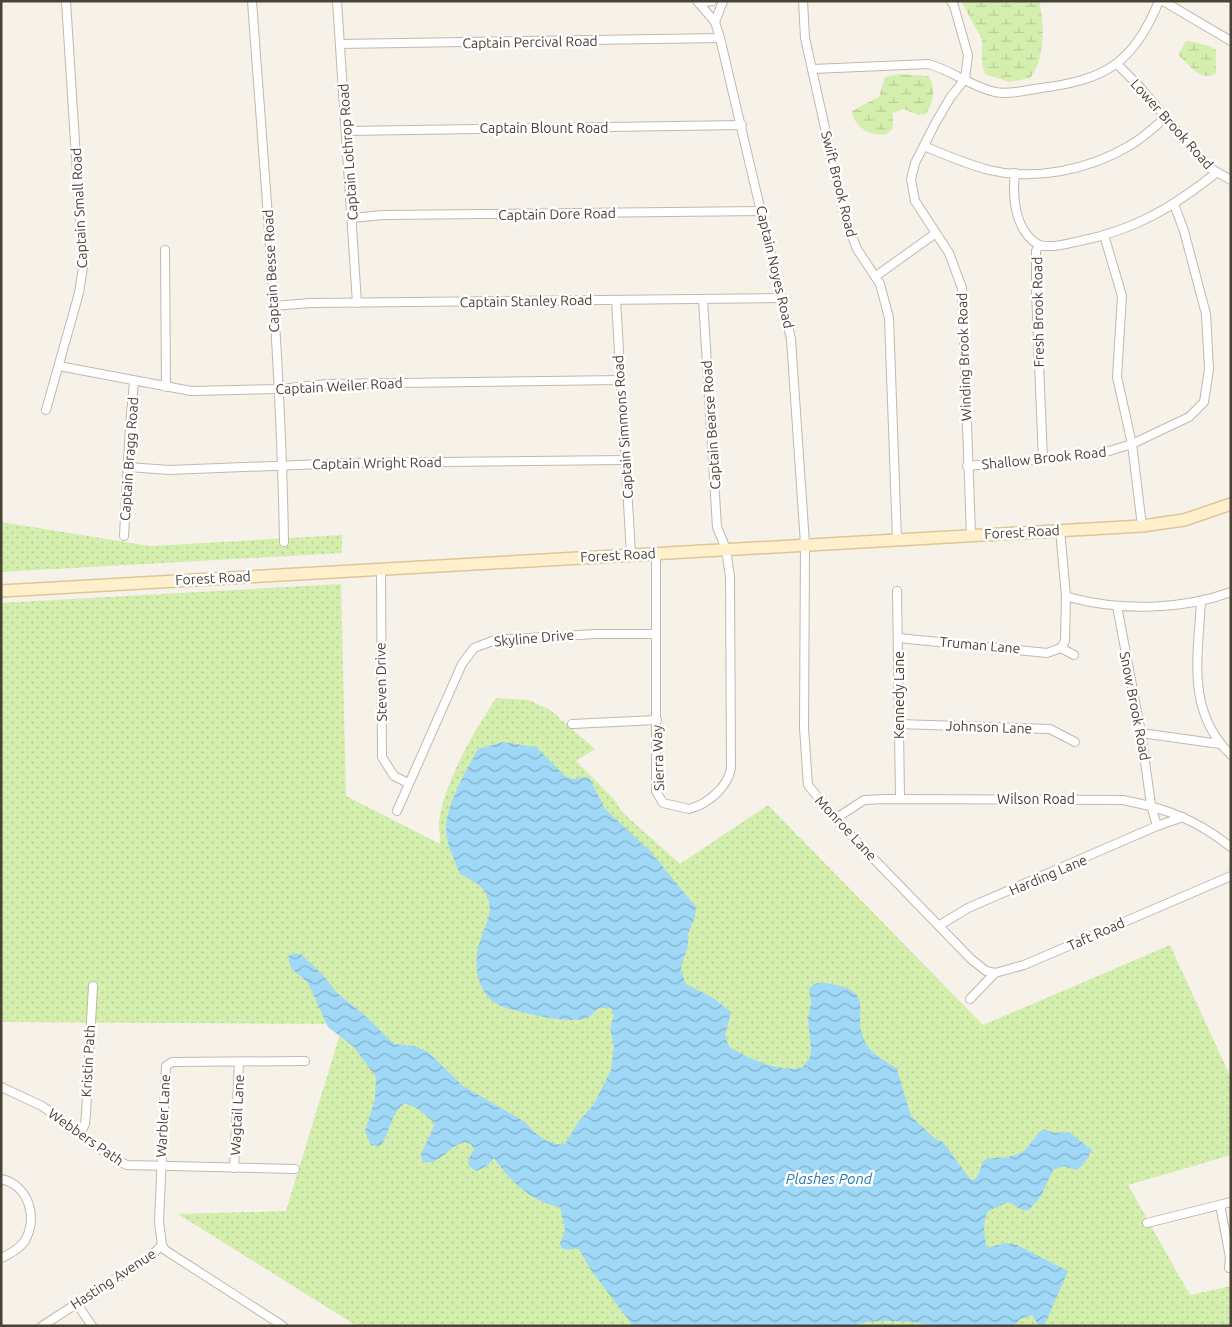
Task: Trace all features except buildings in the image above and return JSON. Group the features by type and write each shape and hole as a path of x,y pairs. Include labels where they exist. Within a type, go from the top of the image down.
{"main road":[{"name":"Forest Road","path":"1,591 971,534 1142,526 1184,520 1231,504"}],"street":[{"name":"Captain Small Road","path":"46,410 79,293 83,267 66,1"},
{"name":"Captain Besse Road","path":"252,1 272,306 280,389 284,542"},
{"name":"Captain Lothrop Road","path":"337,1 357,304"},
{"path":"698,2 712,1"},
{"path":"714,22 723,1"},
{"name":"Swift Brook Road","path":"804,1 805,38 845,218 858,249 876,276 884,294 889,318 897,539"},
{"path":"950,1 954,6 968,55 965,79"},
{"path":"813,69 928,64 942,67 995,92 1010,92 1091,79 1116,64 1143,34 1159,1"},
{"path":"1164,1 1231,41"},
{"name":"Captain Noyes Road","path":"698,2 714,22 720,38 791,339 805,544"},
{"path":"1223,36 1231,32"},
{"name":"Captain Percival Road","path":"340,44 720,38"},
{"name":"Lower Brook Road","path":"1116,64 1138,85 1208,167 1231,180"},
{"name":"Winding Brook Road","path":"965,79 950,98 924,146 915,163 911,179 920,210 955,266 962,288 967,466 971,534"},
{"path":"924,146 977,166 1015,173 1052,172 1084,166 1128,147 1165,118"},
{"name":"Captain Blount Road","path":"346,131 742,125"},
{"name":"Fresh Brook Road","path":"1015,173 1013,196 1018,215 1025,232 1039,245 1036,252 1036,290 1043,460"},
{"path":"1039,245 1062,245 1104,235 1138,224 1174,204 1216,173"},
{"name":"Shallow Brook Road","path":"967,466 1092,454 1132,444 1193,414 1204,402 1208,389 1209,352 1206,314 1184,231 1174,204"},
{"name":"Captain Dore Road","path":"352,218 383,215 762,212"},
{"path":"876,276 936,233"},
{"path":"1104,235 1122,296 1116,365 1132,444 1142,526"},
{"path":"165,250 166,387"},
{"name":"Captain Stanley Road","path":"272,306 311,303 781,298"},
{"name":"Captain Simmons Road","path":"616,300 631,554"},
{"name":"Captain Bearse Road","path":"703,300 717,527 726,549"},
{"name":"Captain Weiler Road","path":"59,366 134,382 191,391 280,389 326,384 621,380"},
{"name":"Captain Bragg Road","path":"124,536 134,382"},
{"name":"Captain Wright Road","path":"128,467 169,470 283,464 626,460"},
{"path":"1060,530 1066,596 1065,641 1061,648 1074,655"},
{"name":"Monroe Lane","path":"805,544 806,776 812,793 835,819 982,968 995,973"},
{"name":"Sierra Way","path":"656,553 656,780 660,799 668,806 682,809 695,808 726,783 731,768 730,577 726,549"},
{"name":"Steven Drive","path":"381,569 382,757 394,776 408,783"},
{"name":"Kennedy Lane","path":"897,591 900,798"},
{"path":"1066,596 1092,603 1117,606 1201,601 1231,592"},
{"path":"1201,601 1199,700 1209,729 1231,755"},
{"name":"Snow Brook Road","path":"1117,606 1142,733 1151,805"},
{"name":"Skyline Drive","path":"397,811 462,664 474,648 495,640 596,634 656,634"},
{"name":"Truman Lane","path":"899,638 1048,653 1061,648"},
{"path":"572,724 657,720"},
{"name":"Johnson Lane","path":"899,724 1050,729 1075,742"},
{"path":"1142,733 1220,744"},
{"name":"Wilson Road","path":"835,819 864,800 900,798 1115,800 1151,805 1184,817 1205,827 1231,847"},
{"path":"1151,805 1157,826"},
{"name":"Harding Lane","path":"940,925 968,908 1157,826 1184,817"},
{"name":"Taft Road","path":"995,973 1024,965 1231,876"},
{"path":"970,999 995,973"},
{"name":"Kristin Path","path":"80,1134 85,1124 86,1113 93,986"},
{"name":"Warbler Lane","path":"162,1246 159,1222 160,1168 166,1066 172,1062 306,1061"},
{"name":"Wagtail Lane","path":"234,1168 240,1062"},
{"name":"Webbers Path","path":"1,1087 42,1106 121,1163 160,1168 295,1169"},
{"path":"1,1179 14,1184 22,1191 32,1214 30,1227 24,1242 15,1251 1,1258"},
{"path":"1147,1223 1231,1202"},
{"path":"1220,1205 1230,1257 1229,1268"},
{"name":"Hasting Avenue","path":"42,1326 162,1246 165,1250 282,1326"},
{"path":"77,1304 92,1326"}],"green space":[{"path":"961,1 1039,1 1043,30 1041,52 1039,62 1030,78 1009,82 985,74 982,63 982,39"},
{"path":"1189,41 1209,46 1216,50 1216,73 1205,76 1200,74 1178,55 1185,42"},
{"path":"900,74 928,76 933,90 931,105 926,114 919,115 903,109 893,113 893,128 887,134 870,133 856,122 852,111 879,97 885,77"},
{"path":"1,522 150,546 342,535 342,553 1,572"},
{"path":"341,584 346,796 440,844 439,821 447,789 462,757 496,698 528,700 549,709 595,749 576,761 614,799 622,812 680,864 768,805 983,1025 1170,945 1231,1078 1231,1155 1128,1185 1190,1295 1231,1286 1231,1326 357,1326 178,1214 286,1211 343,1024 1,1022 1,603"}],"water":[{"name":"Plashes Pond","path":"503,742 536,747 566,777 573,779 585,777 590,779 605,809 650,851 696,907 695,917 688,934 688,946 681,971 686,984 713,998 731,1012 725,1035 729,1047 764,1064 792,1069 802,1068 810,1057 811,1050 808,1019 811,1003 809,989 814,984 821,983 843,987 854,992 859,998 860,1024 867,1045 877,1056 897,1069 911,1116 935,1139 943,1142 970,1179 974,1180 978,1175 984,1160 1012,1156 1022,1152 1044,1129 1053,1133 1069,1132 1092,1150 1084,1164 1076,1170 1064,1166 1053,1170 1041,1196 1029,1210 1023,1210 1008,1202 988,1211 986,1216 984,1229 987,1248 1006,1243 1017,1245 1068,1271 1044,1326 1039,1326 1032,1315 1020,1319 1014,1326 934,1326 881,1321 860,1323 854,1326 633,1326 591,1270 578,1248 568,1250 562,1248 560,1244 565,1230 560,1207 540,1200 522,1189 507,1175 494,1158 487,1166 476,1171 469,1166 468,1160 474,1150 471,1144 464,1142 434,1161 423,1162 421,1154 434,1126 434,1122 418,1109 405,1103 394,1117 380,1146 371,1145 365,1131 375,1099 376,1077 353,1046 328,1027 308,983 291,968 288,956 296,953 302,955 323,975 336,992 363,1014 394,1044 414,1046 428,1052 463,1086 525,1122 538,1135 548,1141 565,1144 579,1121 594,1104 611,1070 614,1046 610,1029 614,1014 611,1008 599,1008 589,1017 574,1020 532,1015 494,1003 485,993 478,977 479,943 487,923 490,906 485,891 474,881 460,874 448,844 446,825 454,795 478,749"}]}
